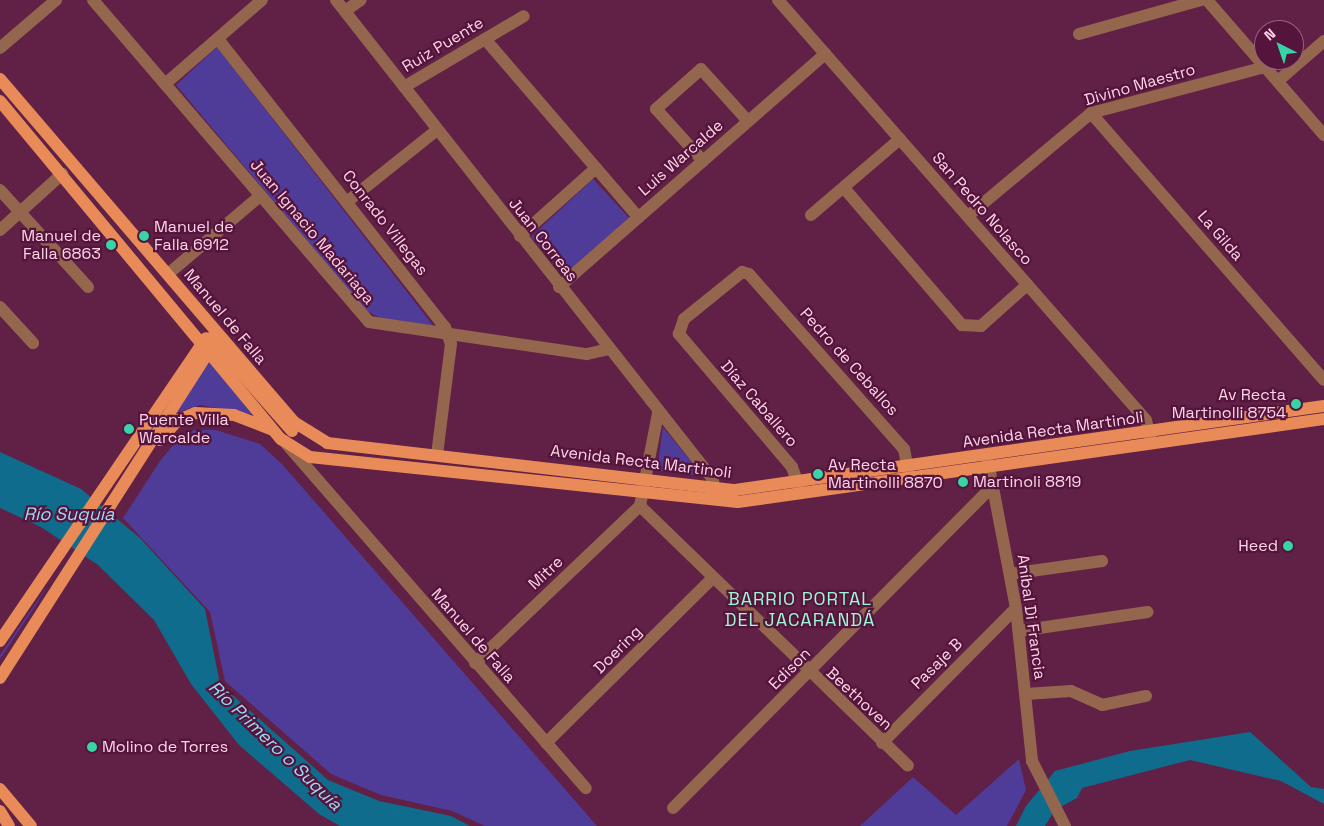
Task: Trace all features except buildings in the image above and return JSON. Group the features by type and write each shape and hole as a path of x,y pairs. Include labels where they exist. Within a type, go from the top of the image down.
{"main road":[{"name":"Manuel de Falla","path":"0,79 294,422 311,436"},
{"name":"Manuel de Falla","path":"0,101 206,344 278,435 295,451 319,459"},
{"path":"172,279 206,344"},
{"path":"0,641 106,481 206,344"},
{"path":"0,678 123,485 206,344"},
{"name":"Avenida Recta Martinoli","path":"206,344 297,435 311,436 340,445 437,455 717,496 801,489 1150,438 1324,406"},
{"path":"123,485 139,471 172,425 185,416 234,416 278,435"},
{"name":"Avenida Recta Martinoli","path":"1150,438 1324,419"},
{"name":"Avenida Recta Martinoli","path":"319,459 646,487"},
{"path":"0,789 31,826"},
{"path":"0,811 9,826"}],"street":[{"path":"0,48 56,0"},
{"name":"Juan Ignacio Madariaga","path":"93,0 369,322 450,337 587,354 608,349"},
{"path":"165,84 262,0"},
{"name":"Juan Correas","path":"336,0 658,413 712,478 717,496"},
{"path":"345,11 361,0"},
{"name":"San Pedro Nolasco","path":"778,0 1146,420 1150,438"},
{"path":"1079,34 1201,0"},
{"path":"1207,0 1254,54"},
{"name":"Ruiz Puente","path":"404,87 524,16"},
{"name":"Conrado Villegas","path":"218,39 348,201 450,337"},
{"path":"486,39 638,217"},
{"path":"1278,81 1324,41"},
{"name":"Luis Warcalde","path":"559,287 825,54"},
{"path":"702,161 656,109 701,69 748,121"},
{"name":"Divino Maestro","path":"968,216 1091,113 1254,70"},
{"path":"1268,70 1324,135"},
{"name":"La Gilda","path":"1091,113 1324,380"},
{"path":"348,201 438,130"},
{"path":"811,215 900,140"},
{"path":"520,236 596,168"},
{"path":"0,230 62,174"},
{"path":"844,188 962,325 981,326 1027,285"},
{"path":"0,190 88,287"},
{"path":"172,279 260,196"},
{"name":"Pedro de Ceballos","path":"681,339 679,326 684,319 735,274 749,274 904,449 909,473"},
{"path":"0,306 33,343"},
{"path":"437,455 450,337"},
{"name":"Díaz Caballero","path":"681,339 792,467 801,489"},
{"path":"640,506 646,487 658,413"},
{"name":"Manuel de Falla","path":"278,435 474,663 586,788"},
{"path":"317,482 319,459"},
{"name":"Aníbal Di Francia","path":"988,462 1016,608 1036,776 1065,826"},
{"name":"Edison","path":"673,808 992,487"},
{"name":"Mitre","path":"474,663 640,506"},
{"name":"Beethoven","path":"640,506 808,674 908,766"},
{"path":"1010,574 1102,561"},
{"name":"Doering","path":"546,743 712,579"},
{"name":"Pasaje B","path":"882,743 1016,608"},
{"path":"1019,631 1148,612"},
{"path":"1026,694 1071,692 1102,705 1146,696"}],"shaded area":[{"path":"217,47 435,328 384,320 365,310 176,85"},
{"path":"593,179 630,218 568,276 531,237"},
{"path":"209,362 255,415 200,405 173,414"},
{"path":"663,427 703,476 657,471"},
{"path":"194,430 216,430 260,444 282,464 597,826 485,826 452,811 381,795 331,774 225,681 210,612 123,518 160,461 179,438"},
{"path":"48,585 38,602 0,659 0,655"},
{"path":"1019,759 1026,790 1007,826 860,826 913,777 956,815"}],"water":[{"name":"Río Suquía","path":"0,452 81,489 140,538 205,609 220,684 328,780 379,801 451,816 470,826 340,826 319,814 239,745 191,684 154,620 98,565 41,527 0,508"},
{"path":"1250,732 1311,787 1324,789 1324,804 1281,781 1190,760 1082,788 1077,798 1055,810 1045,826 1016,826 1026,806 1055,771 1130,751"}],"place":[{"name":"Manuel de Falla 6912","path":"144,236"},
{"name":"Manuel de Falla 6863","path":"111,245"},
{"name":"Av Recta Martinolli 8754","path":"1296,404"},
{"name":"Puente Villa Warcalde","path":"129,429"},
{"name":"Av Recta Martinolli 8870","path":"818,474"},
{"name":"Martinoli 8819","path":"963,482"},
{"name":"Heed","path":"1288,546"},
{"name":"Molino de Torres","path":"92,747"}],"district":[{"name":"BARRIO PORTAL DEL JACARANDÁ","path":"800,610"}],"water label":[{"name":"Río Primero o Suquía","path":"275,746"}]}
